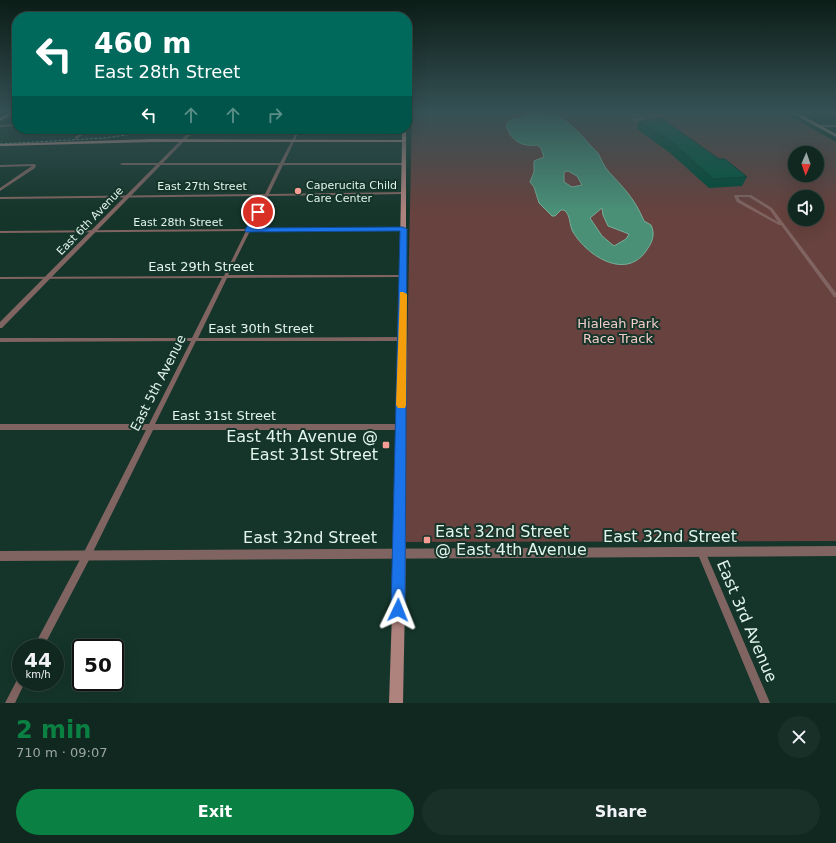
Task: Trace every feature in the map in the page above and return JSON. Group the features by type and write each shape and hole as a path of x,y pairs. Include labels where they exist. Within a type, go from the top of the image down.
{"main road":[{"path":"396,703 400,553 404,145"}],"street":[{"name":"East 6th Avenue","path":"0,326 178,145"},
{"name":"East 5th Avenue","path":"43,639 87,555 291,145"},
{"path":"122,164 404,164"},
{"path":"0,166 34,165 34,167 0,190"},
{"name":"East 27th Street","path":"0,198 404,193"},
{"path":"780,224 742,204 738,201 736,196 750,196 771,209 780,224 836,296"},
{"name":"East 28th Street","path":"0,232 403,229"},
{"name":"East 29th Street","path":"0,278 403,276"},
{"name":"East 30th Street","path":"0,340 402,339"},
{"name":"East 31st Street","path":"0,427 401,427"},
{"name":"East 32nd Street","path":"0,556 836,551"},
{"name":"East 3rd Avenue","path":"701,552 765,703"},
{"path":"10,703 16,691"}],"green space":[{"name":"Hialeah Park Race Track","path":"411,145 836,145 836,541 403,542"}],"shaded area":[{"path":"527,145 590,145 598,153 607,169 633,200 644,221 651,225 653,237 651,243 640,258 630,263 619,264 609,262 598,257 588,250 573,232 569,217 564,210 561,210 555,216 552,216 539,203 534,187 530,182 534,172 534,161 544,157 541,148 537,145","holes":["568,171 577,176 582,185 572,187 564,182 564,172","602,208 603,215 608,226 629,234 626,239 614,246 602,236 590,218"]}],"building":[{"path":"675,145 699,145 719,159 725,159 747,177 713,179"}],"slow traffic":[{"path":"401,405 403,294"}],"place":[{"name":"Caperucita Child Care Center","path":"298,191"},
{"name":"East 4th Avenue @ East 31st Street","path":"386,445"},
{"name":"East 32nd Street @ East 4th Avenue","path":"427,540"}],"route":[{"path":"258,212 249,230 403,229 400,553 398,610"}]}
